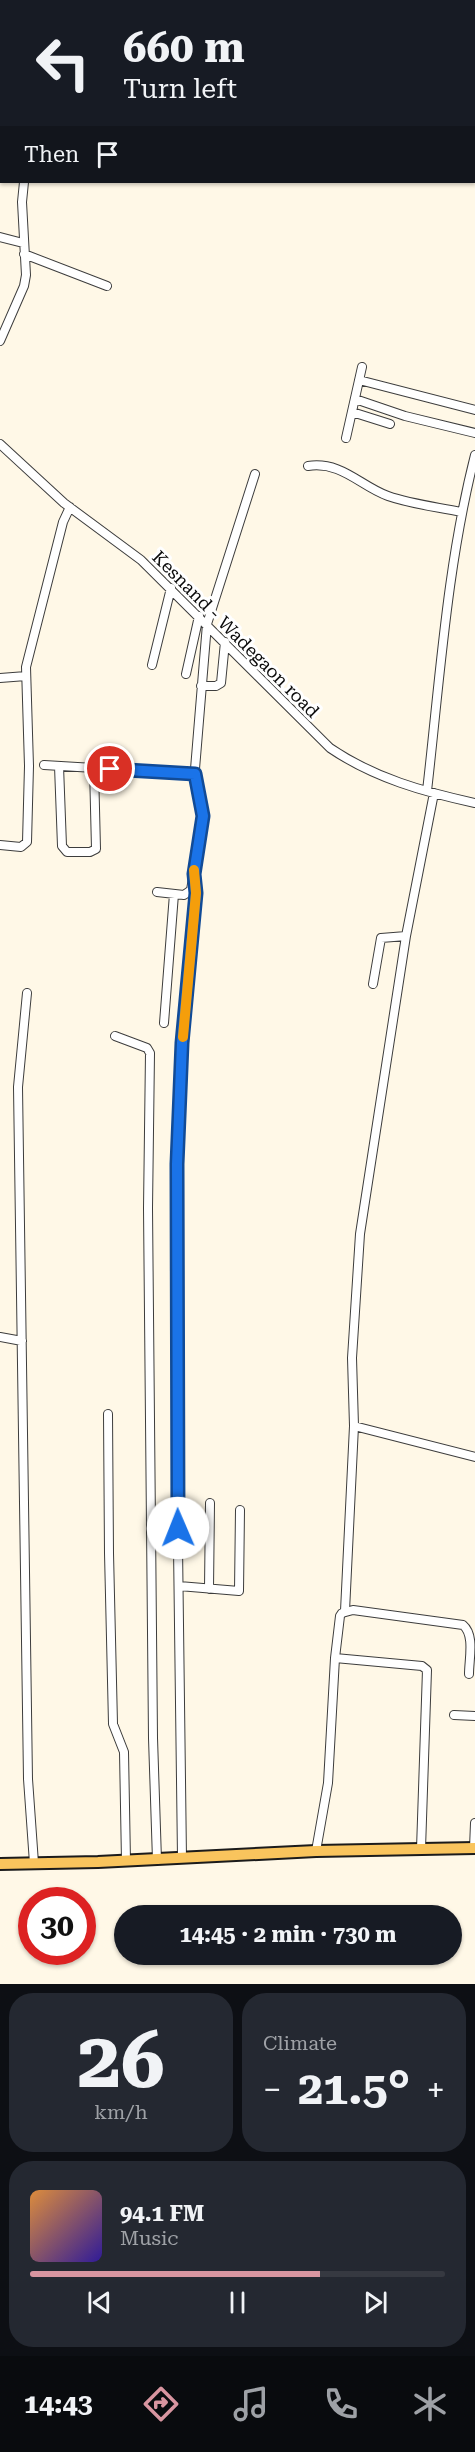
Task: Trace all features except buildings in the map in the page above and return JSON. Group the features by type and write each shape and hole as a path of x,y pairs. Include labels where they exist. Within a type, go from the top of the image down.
{"main road":[{"path":"0,1864 157,1860 316,1851 474,1848"}],"street":[{"path":"0,341 24,286 26,275 22,202 24,183"},
{"path":"0,237 24,243"},
{"path":"24,254 107,286"},
{"path":"346,438 362,367"},
{"path":"360,380 475,410"},
{"path":"355,399 405,416 475,433"},
{"path":"352,412 390,423"},
{"name":"Kesnand - Wadegaon road","path":"0,444 70,507 141,560 330,748 371,772 431,792 475,803"},
{"path":"345,1611 354,1426 352,1358 360,1234 406,936 431,792 445,615 461,512 475,455"},
{"path":"308,466 322,465 340,469 388,496 461,512"},
{"path":"157,892 189,893 194,874 203,816 195,774 207,624 255,474"},
{"path":"0,845 21,847 27,842 29,766 26,676 30,649 63,522 70,507"},
{"path":"152,665 171,588"},
{"path":"186,674 199,616"},
{"path":"201,686 216,686 220,683 225,642"},
{"path":"0,678 26,676"},
{"path":"44,765 195,774"},
{"path":"59,766 62,846 67,852 90,852 96,849 94,768"},
{"path":"182,1858 177,1164 182,1043 196,893 194,874"},
{"path":"164,1023 174,894"},
{"path":"373,984 381,938 406,936"},
{"path":"27,993 18,1087 28,1779 34,1863"},
{"path":"115,1036 147,1048 150,1053 148,1208 153,1738 157,1860"},
{"path":"0,1337 22,1341"},
{"path":"108,1414 113,1724 124,1752 126,1861"},
{"path":"354,1426 475,1457"},
{"path":"209,1589 210,1503"},
{"path":"179,1586 237,1592 240,1590 240,1510"},
{"path":"316,1851 329,1773 335,1658 340,1616 345,1611 354,1610 463,1624 468,1629 470,1638 469,1674"},
{"path":"335,1658 422,1666 427,1670 421,1849"},
{"path":"454,1715 475,1716"},
{"path":"474,1848 475,1823"}],"slow traffic":[{"path":"183,1037 196,893 194,870"}],"route":[{"path":"110,769 195,774 203,816 194,874 196,893 182,1043 177,1164 178,1528"}]}
